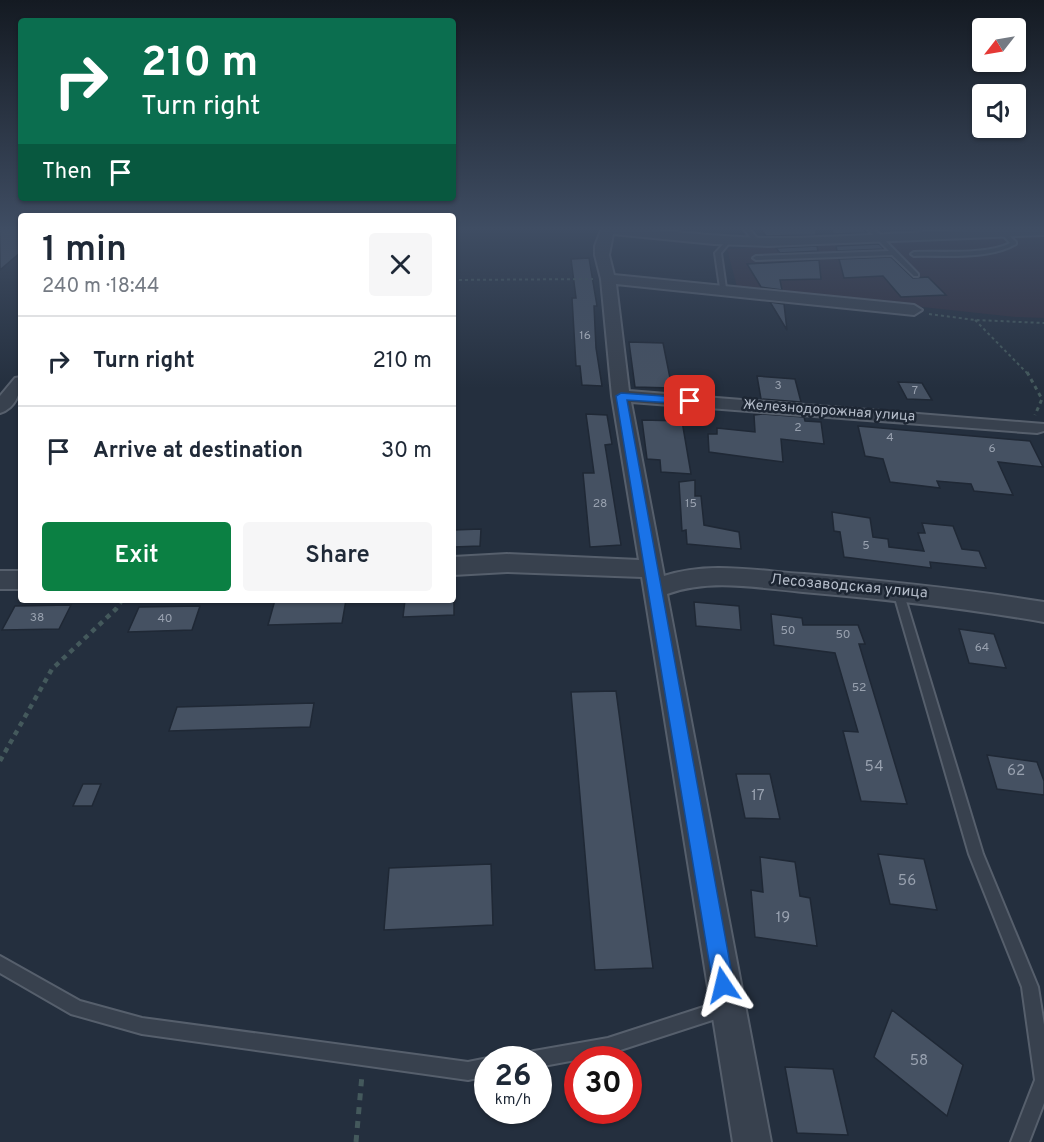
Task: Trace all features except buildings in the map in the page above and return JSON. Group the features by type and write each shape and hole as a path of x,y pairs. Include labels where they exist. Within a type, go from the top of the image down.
{"street":[{"path":"608,281 621,396 752,1142"},
{"path":"637,281 723,288 914,310"},
{"path":"0,407 18,386"},
{"name":"Железнодорожная улица","path":"621,396 1037,427"},
{"name":"Лесозаводская улица","path":"456,566 517,563 652,579 715,576 898,591 1044,612"},
{"path":"0,580 18,580"}],"lane":[{"path":"722,281 723,288"},
{"path":"898,591 976,854 1030,987 1044,1080 1020,1142"},
{"path":"0,964 77,1008 142,1026 468,1071 474,1070"},
{"path":"552,1056 608,1046 727,1008"}],"path":[{"path":"914,310 975,320 1044,323"},
{"path":"975,320 1024,369 1042,399 1036,410 1037,427"},
{"path":"0,761 52,669 120,603"},
{"path":"356,1142 364,1056"}],"shaded area":[{"path":"735,281 1044,281 1044,318 1015,317 737,287"}],"route":[{"path":"690,401 621,396 723,985"}]}
